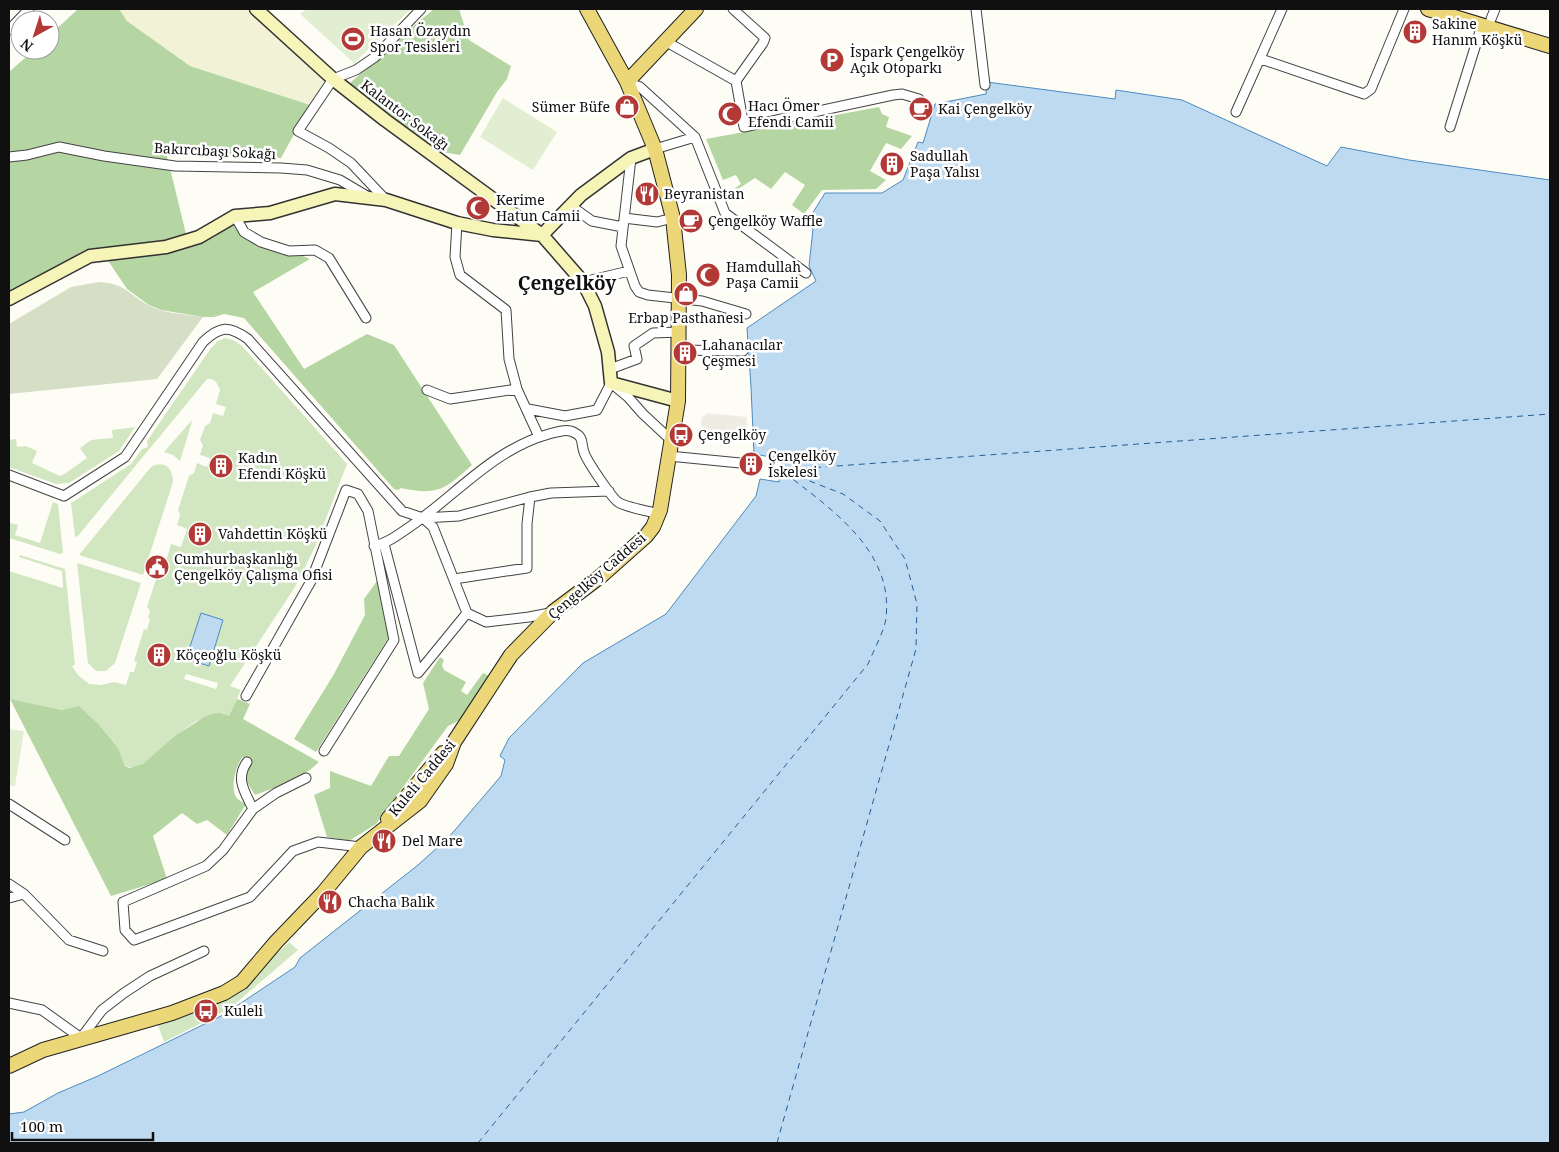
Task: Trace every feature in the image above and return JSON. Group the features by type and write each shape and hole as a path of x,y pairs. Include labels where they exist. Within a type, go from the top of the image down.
{"main road":[{"name":"Çengelköy Caddesi","path":"460,733 511,655 553,612 601,576 646,536 658,514 672,441 678,401 680,332 679,275 673,218 655,149 627,82 587,9"},
{"path":"627,82 696,9"},
{"path":"1428,9 1460,18 1489,18 1550,36"},
{"path":"1489,18 1550,46"},
{"name":"Kuleli Caddesi","path":"11,1061 81,1038 172,1012 224,993 242,982 364,844 396,811 460,733"}],"street":[{"path":"9,30 29,9"},
{"name":"Kalantor Sokağı","path":"256,9 333,79 385,120 542,235 583,282 595,306 608,352 611,384"},
{"path":"386,200 351,163 298,131 333,79 356,70 374,57 421,9"},
{"path":"733,9 765,38 736,82 744,127 893,95 902,94 919,99"},
{"path":"976,9 986,85"},
{"path":"1236,112 1282,9"},
{"path":"1261,59 1364,94 1371,89 1404,9"},
{"path":"1450,127 1489,18"},
{"path":"665,41 736,82"},
{"path":"627,82 640,87 696,137 725,213 806,273"},
{"path":"9,300 90,256 166,247 199,237 235,216 270,213 335,194 386,200 457,223 493,230 542,235 581,195 632,158 696,137"},
{"name":"Bakırcıbaşı Sokağı","path":"9,157 27,155 59,147 104,156 175,166 307,170 340,180 369,197"},
{"path":"632,158 621,246 629,271 639,292 654,296 702,301 746,314"},
{"path":"571,206 592,221 624,223 657,222 673,218"},
{"path":"235,216 244,232 261,242 289,251 315,250 329,258 366,318"},
{"path":"457,223 455,257 460,275 506,310 509,359 517,389 528,408 540,437"},
{"path":"583,282 629,271"},
{"path":"9,475 64,496 125,457 203,342 213,333 224,329 236,330 248,339 402,512 423,518 459,516 551,493 609,490"},
{"path":"610,369 637,359 634,346 653,334 680,332"},
{"path":"678,350 743,351"},
{"path":"528,408 565,416 597,410 611,384"},
{"path":"611,384 678,401"},
{"path":"611,384 628,397 672,441"},
{"path":"427,390 450,399 517,389"},
{"path":"379,545 423,518 474,476 518,445 561,431 574,432 580,437 583,451 592,468 618,502 658,514"},
{"path":"669,456 740,463"},
{"path":"246,696 311,581 346,490 358,494 368,511 418,674 467,613"},
{"path":"454,579 526,568 530,497"},
{"path":"423,518 433,527 467,613 486,622 553,612"},
{"path":"324,751 394,640 379,545"},
{"path":"247,762 240,778 252,809"},
{"path":"306,778 276,793 252,809 223,850 206,866 123,902 125,930 134,940 250,897 293,851 318,842 364,844"},
{"path":"9,804 65,840"},
{"path":"9,884 24,894 69,940 103,951"},
{"path":"9,898 24,894"},
{"path":"9,1003 42,1010 81,1038 102,1010 117,999 150,976 204,951"}],"green space":[{"path":"78,9 119,9 127,21 190,66 310,105 281,158 167,156 187,238 233,225 310,259 253,292 304,369 367,334 394,345 472,465 448,485 433,491 394,489 244,318 224,314 214,317 203,317 161,310 149,305 127,289 105,256 9,294 9,72 23,60 60,60 60,26"},
{"path":"119,9 245,9 325,81 310,105 190,66 127,21"},
{"name":"Hasan Özaydın Spor Tesisleri","path":"307,9 411,9 354,63 300,14"},
{"path":"434,9 459,9 469,40 511,66 507,79 497,92 460,155 436,151 350,83 395,41"},
{"path":"503,98 557,132 533,170 480,137"},
{"path":"879,107 882,114 889,117 886,127 912,136 901,149 886,143 870,171 886,180 876,189 822,190 804,214 792,205 805,185 785,172 771,189 755,178 735,191 734,189 741,184 736,175 723,180 706,139"},
{"path":"99,282 121,287 154,308 203,317 157,379 9,394 9,324 71,287"},
{"name":"Cumhurbaşkanlığı Çengelköy Çalışma Ofisi","path":"225,338 233,340 242,346 347,464 315,547 295,587 230,686 241,690 229,716 214,714 201,719 183,730 144,764 127,767 118,748 101,727 71,709 62,710 9,699 9,571 63,588 62,571 19,557 20,555 65,569 75,665 72,666 78,675 89,684 101,685 114,682 126,685 130,672 134,672 137,662 134,661 144,629 147,630 150,611 147,607 162,561 167,558 171,544 181,547 187,529 177,525 180,515 178,510 189,476 194,473 197,463 207,467 210,458 200,455 203,445 200,440 205,426 210,423 213,413 223,416 226,407 216,404 220,390 215,381 207,379 77,537 75,536 71,503 131,464 142,449 148,447 147,441 211,348 218,341","holes":["186,674 218,683 216,689 184,679"]},
{"path":"192,420 180,461 173,455 164,452"},
{"path":"135,427 119,451 69,483 56,484 9,467 9,440 16,439 17,447 26,446 37,451 32,463 60,476 87,458 80,448 91,440 113,438 112,430"},
{"path":"155,465 166,466 172,474 173,482 143,575 79,555 151,467"},
{"path":"53,502 58,504 63,553 60,554 9,538 10,523 18,525 15,535 40,543"},
{"path":"77,563 141,583 115,663 106,671 96,671 88,663"},
{"path":"377,581 389,637 316,752 294,739 334,674 365,615 364,599"},
{"path":"440,657 444,660 442,665 444,670 466,682 461,691 467,695 483,673 491,677 466,717 448,726 376,824 349,841 327,837 314,795 330,788 330,771 371,786 389,756 399,756 429,709 423,683"},
{"path":"10,699 62,710 79,706 101,727 118,748 125,766 129,768 143,764 175,736 204,717 220,713 229,716 237,699 250,704 243,719 319,762 296,779 255,795 243,776 252,761 249,757 243,757 236,770 234,793 239,800 246,804 227,835 207,820 197,824 182,813 153,836 167,879 111,896"},
{"path":"9,729 24,731 15,786 9,785"},
{"path":"289,942 298,950 229,1009 164,1042 157,1022 173,1019 229,998"}],"shaded area":[{"path":"708,413 747,417 746,435 706,434 702,429 701,423 702,417"}],"water":[{"path":"987,82 1115,99 1116,90 1182,100 1327,166 1341,147 1409,160 1550,180 1550,1143 9,1143 9,1114 24,1112 58,1093 98,1076 223,1015 295,967 300,958 418,865 449,837 501,776 505,760 500,756 509,738 583,663 666,614 756,496 760,479 779,482 782,459 754,454 747,328 816,281 809,266 813,229 806,224 825,193 882,193 903,180 918,142 923,143 935,104 986,94"},
{"path":"201,613 223,620 209,666 186,659"}],"ferry route":[{"path":"782,470 1550,414"},
{"path":"478,1143 868,664 876,647 886,618 886,593 880,571 869,551 854,532 837,515 781,470"},
{"path":"777,1143 916,649 917,604 905,559 880,521 843,494 784,471"}],"place":[{"name":"Sakine Hanım Köşkü","path":"1415,32"},
{"name":"Hasan Özaydın Spor Tesisleri","path":"353,39"},
{"name":"İspark Çengelköy Açık Otoparkı","path":"832,60"},
{"name":"Sümer Büfe","path":"627,107"},
{"name":"Kai Çengelköy","path":"921,109"},
{"name":"Hacı Ömer Efendi Camii","path":"730,114"},
{"name":"Sadullah Paşa Yalısı","path":"892,164"},
{"name":"Beyranistan","path":"647,194"},
{"name":"Kerime Hatun Camii","path":"478,208"},
{"name":"Çengelköy Waffle","path":"691,221"},
{"name":"Hamdullah Paşa Camii","path":"708,275"},
{"name":"Erbap Pasthanesi","path":"686,294"},
{"name":"Lahanacılar Çeşmesi","path":"685,353"},
{"name":"Çengelköy","path":"681,435"},
{"name":"Çengelköy İskelesi","path":"751,464"},
{"name":"Kadın Efendi Köşkü","path":"221,466"},
{"name":"Vahdettin Köşkü","path":"200,534"},
{"name":"Cumhurbaşkanlığı Çengelköy Çalışma Ofisi","path":"157,567"},
{"name":"Köçeoğlu Köşkü","path":"159,655"},
{"name":"Del Mare","path":"384,841"},
{"name":"Chacha Balık","path":"330,902"},
{"name":"Kuleli","path":"206,1011"}],"district":[{"name":"Çengelköy","path":"567,283"}]}
